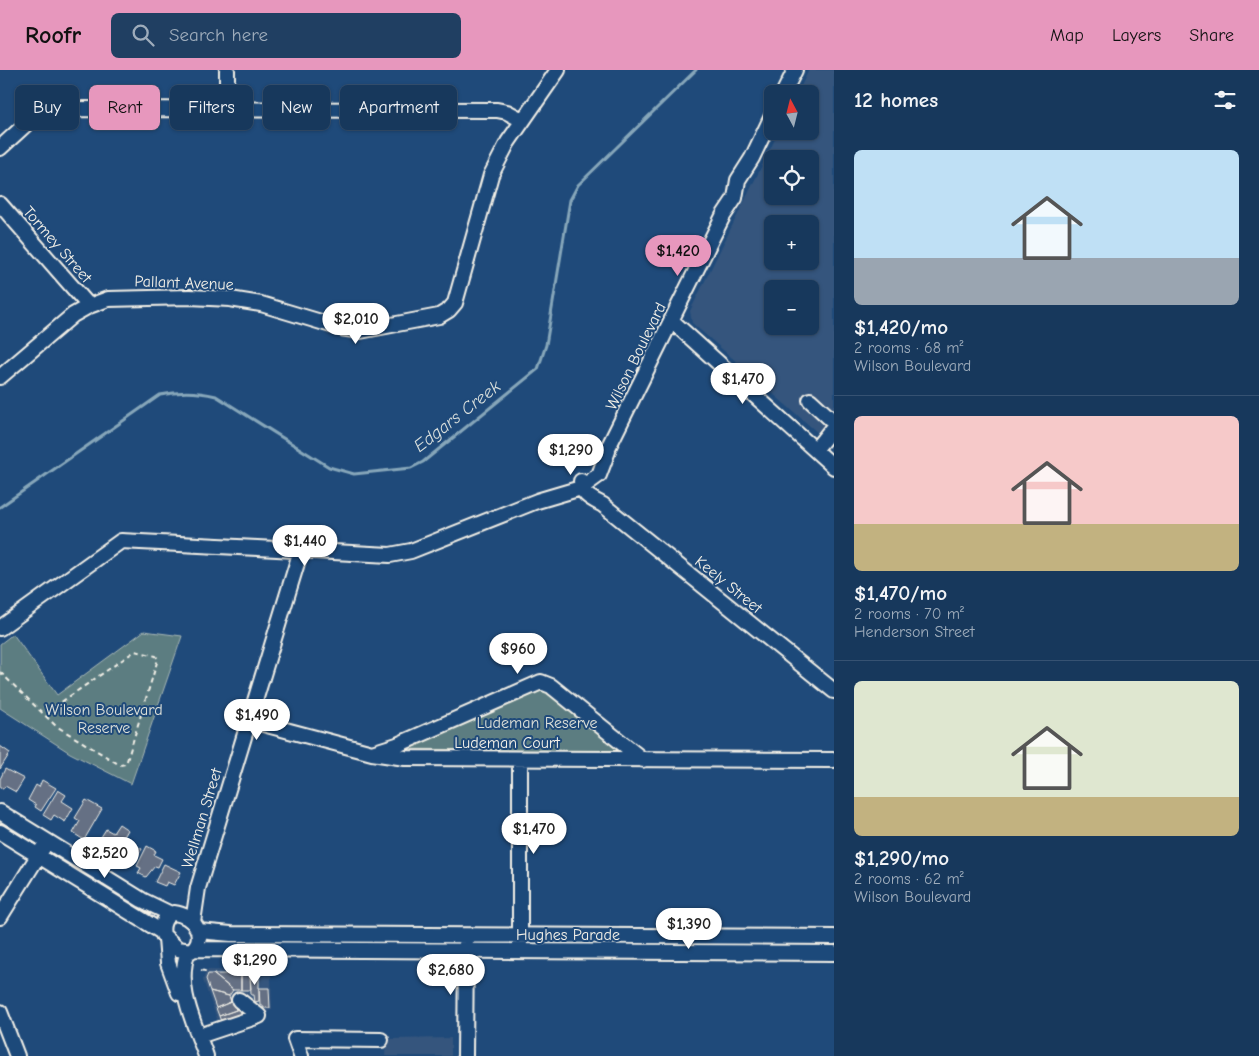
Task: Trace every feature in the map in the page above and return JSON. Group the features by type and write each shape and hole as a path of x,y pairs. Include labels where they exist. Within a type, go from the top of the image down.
{"street":[{"path":"227,70 227,85"},
{"name":"Pallant Avenue","path":"0,376 73,315 89,306 120,298 230,299 261,304 341,328 360,331 445,313 455,303 479,213 492,175 522,120 558,70"},
{"path":"786,85 791,71"},
{"path":"0,148 36,115 52,109 170,109"},
{"path":"253,109 497,110 507,112 522,120"},
{"name":"Wilson Boulevard","path":"0,628 121,541 390,555 411,551 537,502 557,490 583,485 608,451 735,198 738,180 752,158 764,133"},
{"name":"Tormey Street","path":"0,204 89,306"},
{"path":"672,321 834,467"},
{"path":"810,400 834,422"},
{"path":"815,450 834,426"},
{"name":"Keely Street","path":"583,485 587,496 603,505 834,690"},
{"name":"Wellman Street","path":"196,927 198,888 289,587 299,562 294,550"},
{"name":"Ludeman Court","path":"372,753 397,745 541,682 551,686 643,760"},
{"name":"Ludeman Court","path":"248,720 372,753 405,758 834,760"},
{"path":"520,759 520,952"},
{"path":"0,812 142,900 175,914 196,927 191,950 182,976 188,1008"},
{"path":"0,832 164,936 178,949 191,950"},
{"path":"0,917 47,842"},
{"name":"Wellman Street","path":"175,914 198,888"},
{"path":"175,914 163,924 170,971 188,1008 206,1056"},
{"name":"Hughes Parade","path":"191,950 828,953 828,937 231,934 196,927"},
{"path":"465,1056 466,936"},
{"path":"199,1036 259,1016 239,1000"},
{"path":"0,1012 16,1056"},
{"path":"301,1056 295,1039 381,1040"}],"path":[{"path":"0,672 56,726 120,765 126,764 158,659 156,656 135,651 44,714"},
{"path":"201,970 208,972"}],"shaded area":[{"path":"809,70 834,70 834,447 692,323 690,311 764,161 764,205 819,205 819,150 770,150 775,140 819,140 819,85 802,85"},
{"path":"206,970 271,971 272,1010 220,1027 203,980"},
{"path":"451,1038 451,1056 385,1056 386,1039"}],"green space":[{"name":"Wilson Boulevard Reserve","path":"144,631 182,636 131,784 70,753 0,708 0,644 13,634 57,695"},
{"name":"Ludeman Reserve","path":"538,690 545,691 620,751 398,749"}],"building":[{"path":"0,746 10,753 0,769"},
{"path":"5,769 24,779 16,792 5,786 3,789 0,788 0,779"},
{"path":"42,780 56,788 41,811 28,800 36,785 39,787"},
{"path":"58,790 66,795 62,801 73,808 65,822 54,815 51,820 43,815"},
{"path":"86,800 102,809 84,840 73,833 80,821 75,818"},
{"path":"119,824 128,830 113,855 96,845 106,829 113,833"},
{"path":"126,840 142,849 138,856 135,854 128,865 116,858"},
{"path":"147,846 156,851 154,855 162,859 158,867 155,866 146,877 138,873 141,868 137,866"},
{"path":"164,864 181,872 174,885 167,882 165,886 155,882"},
{"path":"259,973 259,1001 255,1002 254,995 251,995 250,974"},
{"path":"208,974 213,974 233,990 229,996 210,991 206,979"},
{"path":"213,974 241,974 241,990 233,990"},
{"path":"241,974 250,974 251,990 241,990"},
{"path":"259,988 269,988 270,1008 263,1008 263,1005 260,1005"},
{"path":"210,991 229,996 231,1002 216,1008"},
{"path":"233,1001 236,1010 219,1016 216,1008"},
{"path":"242,1008 245,1016 222,1024 219,1016"}],"waterway":[{"name":"Edgars Creek","path":"0,507 160,395 174,393 195,392 216,396 329,467 354,474 411,468 423,462 538,369 546,345 570,200 578,185 696,70"}]}
